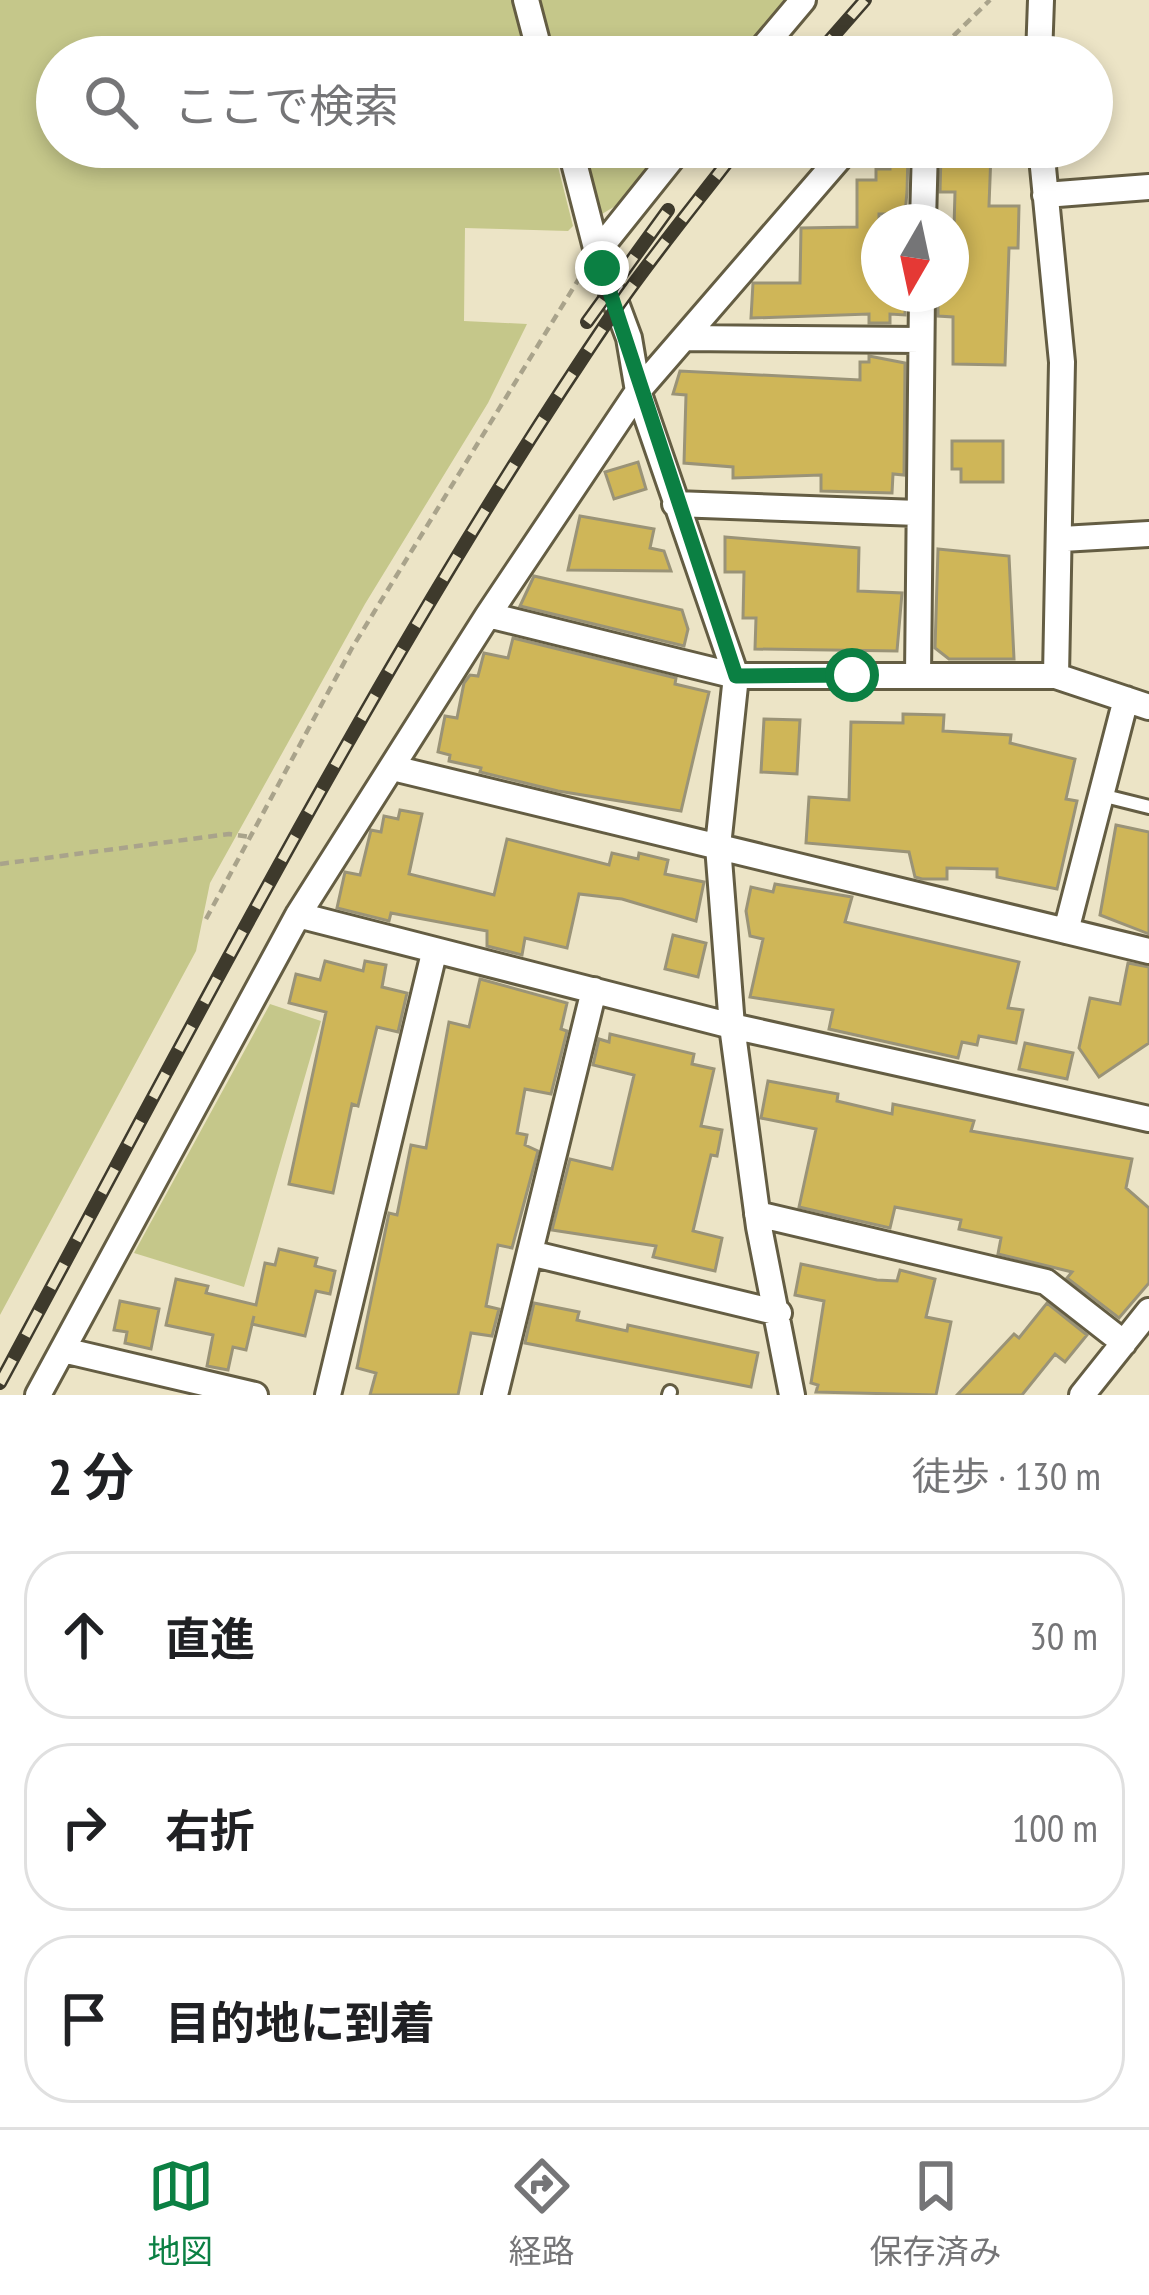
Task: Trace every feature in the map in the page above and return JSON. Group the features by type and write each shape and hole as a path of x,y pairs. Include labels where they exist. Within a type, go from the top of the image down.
{"street":[{"path":"526,0 535,36"},
{"path":"773,36 803,0"},
{"path":"1040,36 1041,0"},
{"path":"575,168 596,252 629,338 638,391 736,676 718,846 732,1026 757,1214 792,1395"},
{"path":"596,252 664,168"},
{"path":"38,1395 298,915 488,615 638,391 831,168"},
{"path":"923,204 924,168"},
{"path":"1042,168 1062,362 1056,676"},
{"path":"1045,195 1149,187"},
{"path":"918,676 921,312"},
{"path":"684,338 920,340"},
{"path":"675,504 918,512"},
{"path":"1062,539 1149,534"},
{"path":"488,615 736,676 1056,676 1137,703 1101,795 1066,931"},
{"path":"393,768 1149,950"},
{"path":"298,915 732,1026 1149,1119"},
{"path":"328,1395 434,953"},
{"path":"496,1395 594,990"},
{"path":"757,1214 1046,1282 1124,1343"},
{"path":"530,1253 778,1313"},
{"path":"1082,1395 1149,1311"},
{"path":"63,1349 255,1395"}],"lane":[{"path":"1101,795 1149,807"}],"path":[{"path":"953,36 990,0"},
{"path":"206,919 352,648 596,252"},
{"path":"0,864 206,837 250,838"}],"green space":[{"path":"0,0 513,0 523,36 36,36 36,168 558,168 573,226 568,231 465,228 464,321 527,324 488,403 365,604 210,883 196,951 0,1315"},
{"path":"536,0 789,0 760,36 547,36"},
{"path":"587,168 648,168 617,205 602,214"},
{"path":"270,1004 321,1021 244,1287 134,1253"}],"building":[{"path":"908,168 906,204 861,204 861,312 905,315 890,314 890,323 869,323 869,314 751,318 753,283 800,283 801,228 857,227 857,180 876,180 876,169"},
{"path":"941,168 990,168 989,206 1019,206 1018,248 1009,248 1005,365 953,364 953,317 938,316 938,312 969,312 969,204 955,204 955,192 940,192"},
{"path":"869,356 905,363 904,475 893,474 892,493 821,491 821,475 733,478 733,467 684,463 686,395 673,394 680,371 860,380 860,362 869,362"},
{"path":"952,441 1003,441 1003,482 961,482 961,469 952,469"},
{"path":"638,462 646,489 614,499 605,472"},
{"path":"580,516 654,529 650,548 664,551 671,571 568,570"},
{"path":"725,537 859,548 858,591 902,593 897,651 755,649 756,618 743,618 744,572 725,572"},
{"path":"938,549 1009,556 1014,659 949,659 935,648"},
{"path":"534,576 682,610 688,629 684,646 520,606"},
{"path":"513,638 676,678 675,684 709,692 681,811 558,791 480,772 481,768 449,761 450,755 438,752 445,716 457,718 464,683 470,675 478,676 484,653 508,658"},
{"path":"903,714 944,715 943,731 1011,735 1010,743 1075,759 1066,799 1077,801 1057,889 997,877 997,869 947,868 947,879 922,879 915,877 909,852 806,843 809,797 849,800 851,722 903,723"},
{"path":"764,719 800,720 797,774 761,772"},
{"path":"400,810 422,814 409,874 494,895 507,839 609,865 612,853 638,859 639,853 668,860 665,874 704,882 696,921 622,899 579,894 567,948 525,938 522,955 487,946 487,931 391,913 389,921 337,908 345,872 360,875 371,830 381,832 384,816 398,819"},
{"path":"1116,825 1149,832 1149,934 1100,915"},
{"path":"775,884 852,897 845,922 1019,962 1008,1008 1023,1010 1016,1043 979,1036 977,1045 962,1042 958,1058 829,1029 833,1010 750,997 763,939 750,936 746,911 751,887 773,892"},
{"path":"673,935 706,943 698,977 665,969"},
{"path":"325,961 363,971 365,961 386,965 382,987 407,993 398,1032 377,1027 358,1106 352,1104 333,1193 289,1184 326,1012 289,1003 296,974 320,980"},
{"path":"1128,963 1149,967 1149,1043 1099,1077 1079,1048 1090,998 1120,1004"},
{"path":"480,979 567,1003 561,1029 567,1031 551,1094 525,1089 517,1133 527,1135 525,1145 538,1151 512,1248 498,1245 486,1306 499,1309 492,1336 471,1333 458,1395 370,1395 376,1373 357,1368 389,1213 397,1215 411,1145 426,1148 449,1022 469,1027"},
{"path":"610,1034 694,1054 692,1064 714,1069 701,1126 722,1130 717,1156 711,1155 693,1231 722,1238 715,1271 653,1257 656,1246 552,1230 570,1159 612,1169 634,1075 593,1065 599,1039 609,1042"},
{"path":"1025,1043 1073,1053 1067,1079 1019,1069"},
{"path":"768,1081 838,1094 837,1101 892,1114 893,1104 974,1121 971,1131 1132,1159 1126,1188 1149,1208 1149,1283 1119,1318 1067,1278 1072,1272 998,1254 1001,1238 959,1229 961,1220 895,1207 890,1228 799,1207 816,1129 761,1118"},
{"path":"279,1249 317,1258 315,1266 335,1271 330,1294 316,1291 305,1336 252,1324 246,1350 233,1347 228,1370 207,1366 213,1335 166,1325 176,1279 208,1286 206,1293 256,1305 265,1263 275,1265"},
{"path":"801,1264 877,1280 897,1281 900,1270 935,1279 926,1317 951,1322 936,1395 816,1392 818,1385 811,1383 824,1301 795,1295"},
{"path":"120,1301 159,1309 151,1349 125,1343 127,1332 114,1330"},
{"path":"534,1303 579,1312 577,1320 627,1331 628,1325 758,1353 751,1387 525,1343"},
{"path":"1047,1303 1087,1335 1065,1362 1055,1354 1022,1395 957,1395 1014,1334 1019,1338"}],"railway":[{"path":"833,36 865,0"},
{"path":"0,1383 293,840 447,573 613,313 723,168"},
{"path":"587,322 668,210"}],"route":[{"path":"602,268 629,338 638,391 675,504 736,676 852,675"}]}
